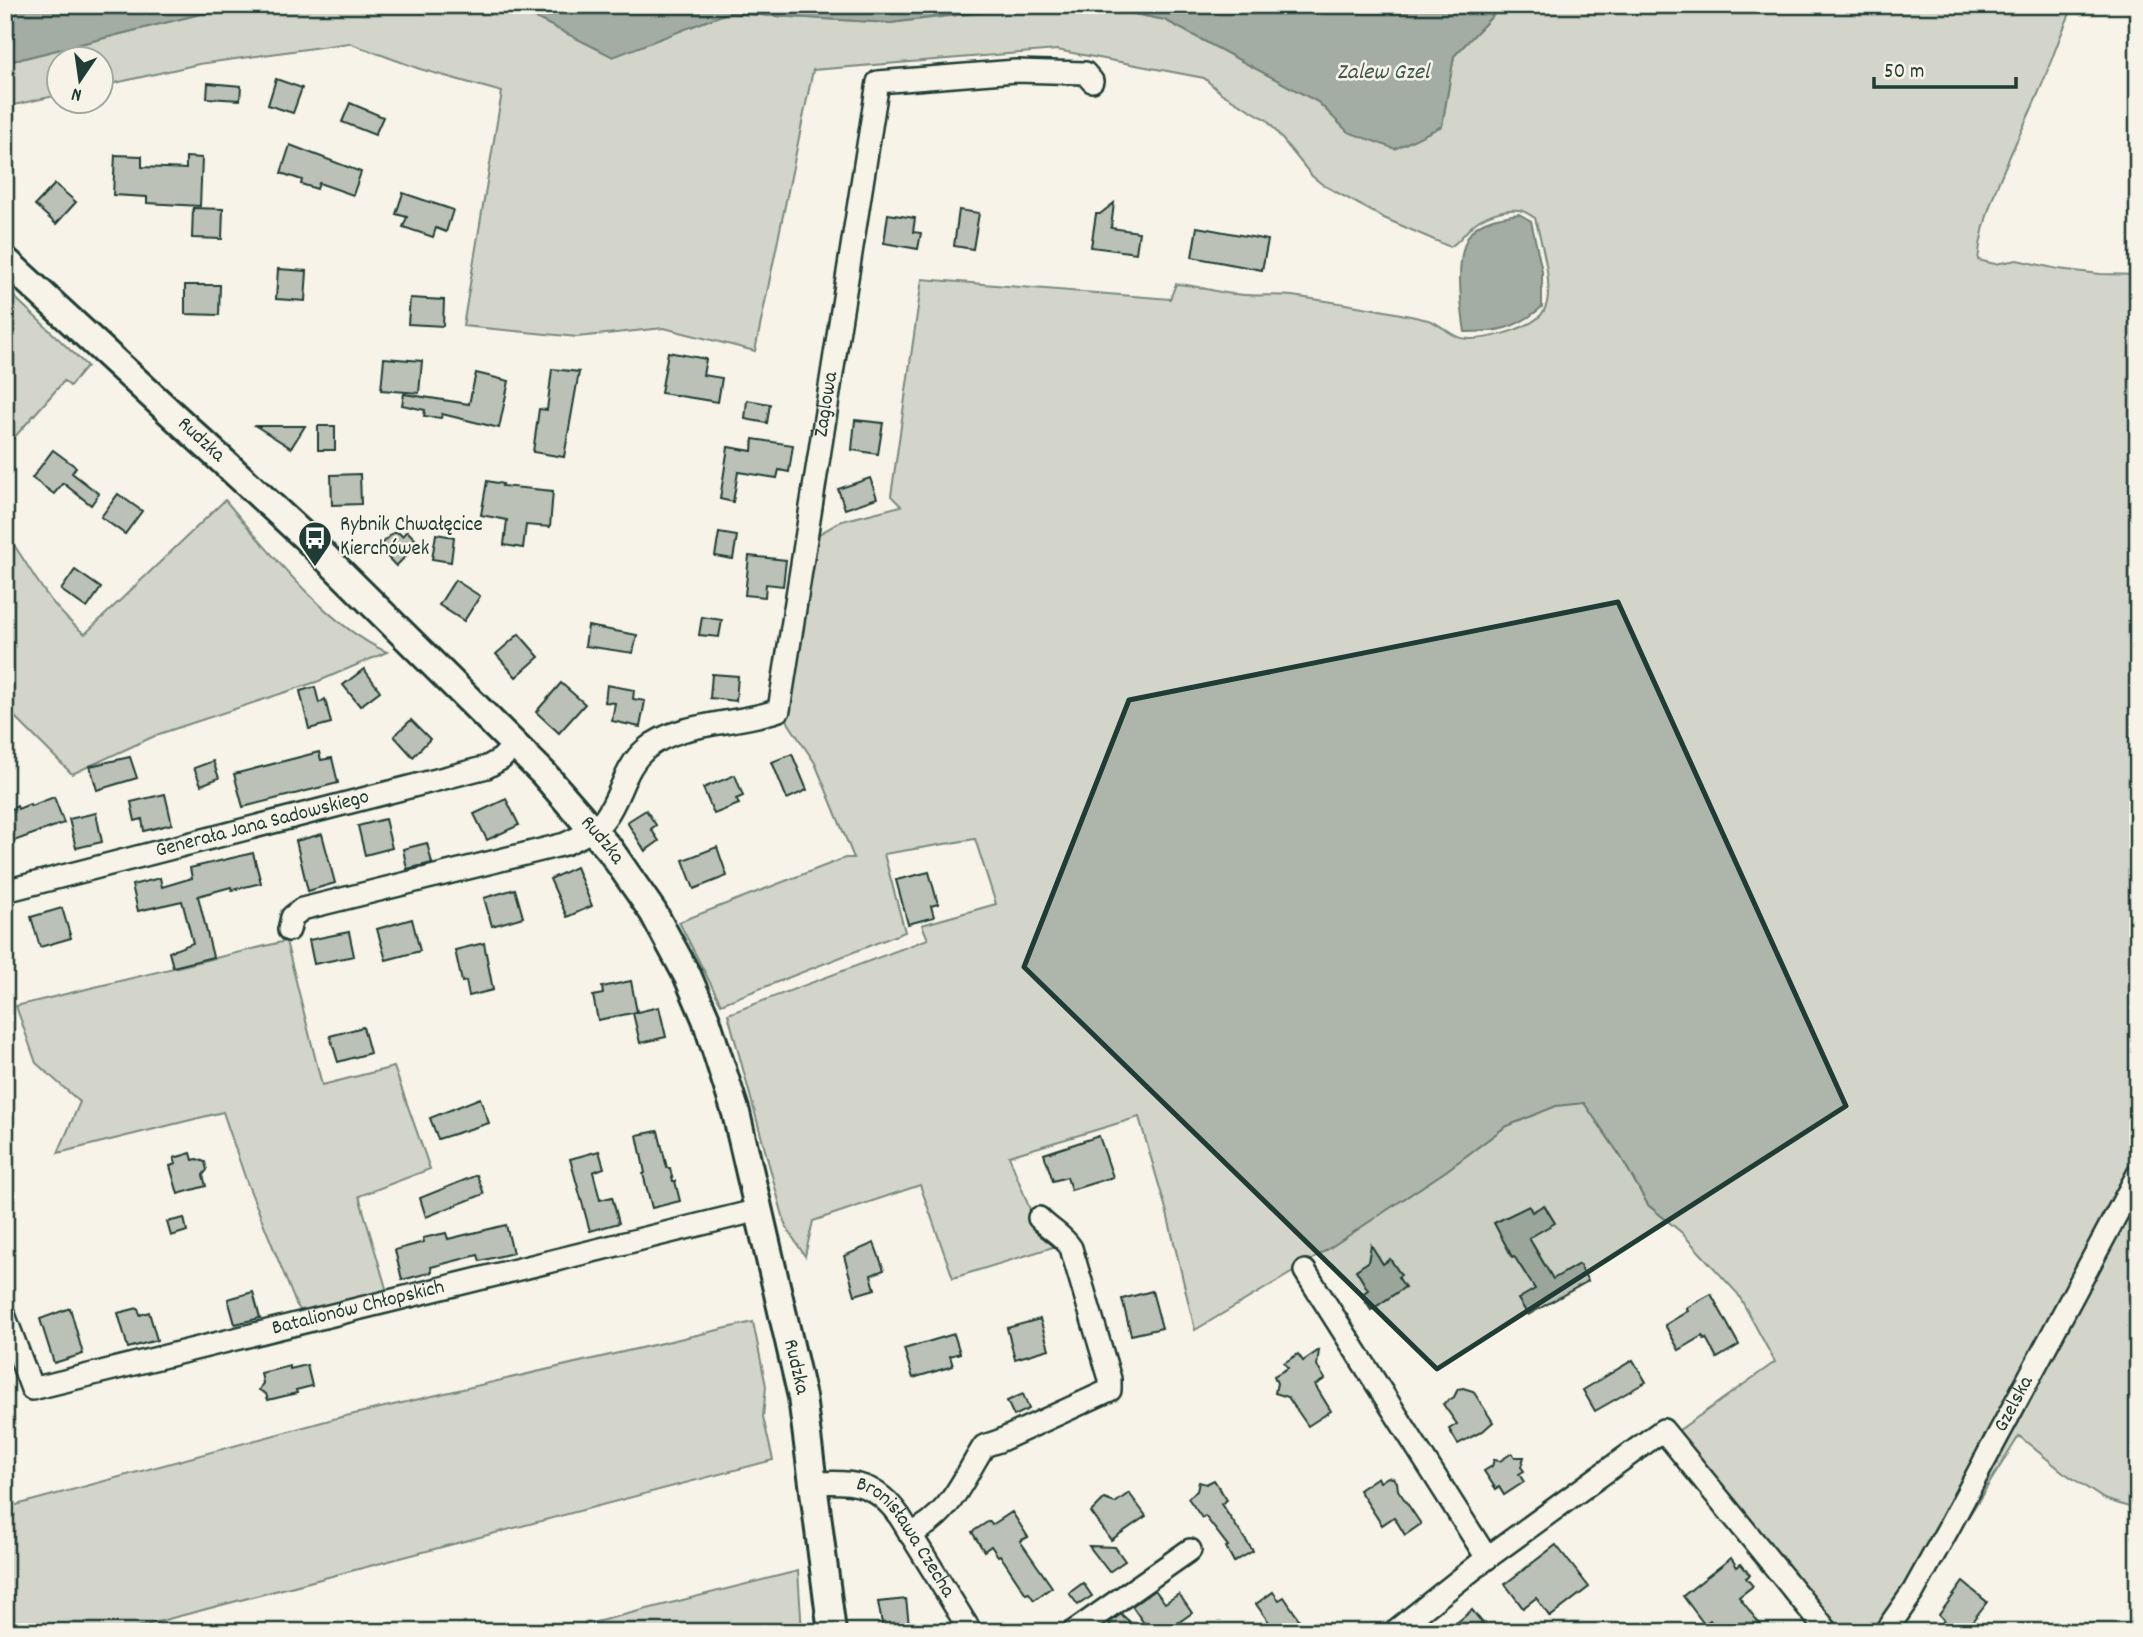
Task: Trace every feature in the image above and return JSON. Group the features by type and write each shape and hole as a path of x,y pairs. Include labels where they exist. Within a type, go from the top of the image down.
{"main road":[{"name":"Rudzka","path":"5,260 276,510 515,745 594,829 653,912 696,995 726,1078 760,1210 797,1372 815,1483 832,1632"}],"street":[{"name":"Żaglowa","path":"594,829 605,818 632,764 645,749 661,739 700,727 762,716 779,710 878,82 1016,71 1085,73 1092,81"},
{"name":"Generała Jana Sadowskiego","path":"5,891 487,767 501,759 515,745"},
{"path":"289,930 292,917 302,909 565,844 594,829"},
{"name":"Gzelska","path":"1885,1632 1913,1592 1948,1529 2138,1174"},
{"name":"Batalionów Chłopskich","path":"5,1317 33,1389 760,1210"},
{"path":"911,1534 933,1522 941,1514 984,1446 1110,1390 1110,1379 1071,1248 1065,1238 1047,1227 1040,1218"},
{"path":"1305,1271 1487,1558"},
{"path":"1394,1632 1487,1558 1663,1430 1828,1632"},
{"name":"Bronisława Czecha","path":"815,1483 851,1483 872,1489 889,1502 971,1632"},
{"path":"1073,1632 1190,1550"}],"highlighted area":[{"path":"1618,602 1846,1106 1437,1369 1024,967 1129,700"}],"shaded area":[{"path":"236,5 510,5 613,56 727,13 890,23 1045,5 1089,5 1165,20 1318,102 1348,132 1442,126 1454,56 1499,9 1518,5 2074,5 1994,195 1981,238 1978,260 1995,264 2017,260 2058,269 2138,275 2138,1510 2104,1499 2063,1472 2019,1436 1915,1602 1904,1591 1874,1632 1836,1632 1678,1431 1775,1362 1738,1294 1681,1232 1648,1205 1621,1157 1584,1103 1556,1106 1505,1127 1446,1171 1298,1269 1195,1330 1166,1209 1139,1117 1009,1156 1038,1230 1063,1244 953,1278 920,1185 813,1221 805,1256 786,1227 728,1014 928,939 922,925 996,904 975,839 884,854 905,932 721,1004 679,922 845,858 854,858 815,763 789,724 783,709 812,538 842,521 901,506 891,496 922,279 1170,299 1176,284 1241,295 1292,296 1412,316 1432,322 1461,338 1470,339 1503,334 1525,325 1541,315 1546,307 1547,268 1535,218 1519,210 1493,214 1475,223 1450,247 1384,218 1323,185 1312,176 1267,120 1221,93 1204,78 1057,50 813,70 755,351 664,328 577,337 463,326 502,92 420,69 349,43 199,64 116,83 116,46 73,46"},
{"path":"46,53 46,98 5,107 5,63"},
{"path":"5,288 87,366 70,386 64,381 5,448"},
{"path":"225,500 279,563 321,606 365,641 387,652 319,681 159,734 72,774 15,717 5,703 5,532 50,599 85,634"},
{"path":"286,941 322,1085 394,1067 430,1169 359,1196 388,1295 303,1314 296,1304 246,1180 223,1112 58,1153 80,1102 36,1063 16,1006"},
{"path":"753,1322 766,1386 763,1417 773,1460 119,1632 5,1632 5,1508 337,1418"},
{"path":"798,1571 802,1632 556,1632"}],"water":[{"path":"5,5 236,5 73,46 46,46 46,53 5,63"},
{"path":"510,5 1029,5 890,23 727,13 613,57"},
{"name":"Zalew Gzel","path":"1089,5 1518,5 1499,9 1454,56 1442,126 1395,149 1348,132 1318,102 1165,20"},
{"path":"1519,214 1531,221 1542,271 1542,307 1524,320 1506,328 1465,332 1460,279 1467,239 1473,230 1483,223"}],"building":[{"path":"276,79 302,88 293,113 268,105"},
{"path":"208,83 241,86 240,100 207,98"},
{"path":"350,103 383,117 375,135 342,122"},
{"path":"290,145 361,172 353,195 319,183 317,189 301,184 302,180 281,173"},
{"path":"115,155 142,156 142,167 186,169 186,157 202,158 200,206 147,203 147,197 113,195"},
{"path":"55,184 76,202 56,224 35,205"},
{"path":"403,193 453,210 446,232 436,228 433,237 403,227 407,217 396,214"},
{"path":"1114,203 1111,228 1139,232 1136,253 1091,247 1096,214"},
{"path":"193,208 223,209 222,239 192,238"},
{"path":"959,210 979,213 973,249 954,246"},
{"path":"888,214 915,218 913,232 921,233 918,249 884,243"},
{"path":"1197,227 1268,240 1262,270 1192,257"},
{"path":"278,269 307,271 305,301 276,299"},
{"path":"185,285 220,285 219,315 185,314"},
{"path":"410,298 444,300 443,326 408,324"},
{"path":"668,352 706,359 703,375 722,378 718,402 661,393"},
{"path":"384,358 422,361 419,393 381,390"},
{"path":"552,369 579,372 564,457 533,452 539,409 547,410"},
{"path":"476,373 509,381 499,428 442,414 441,418 424,416 425,410 402,405 404,394 469,404"},
{"path":"747,400 770,404 767,423 745,419"},
{"path":"855,420 883,423 878,454 852,450"},
{"path":"256,426 305,426 291,448"},
{"path":"318,426 335,426 335,450 318,450"},
{"path":"753,439 793,445 789,472 779,470 777,478 738,472 733,502 720,499 728,447 752,451"},
{"path":"53,450 76,467 72,473 99,494 91,505 63,483 54,494 32,478"},
{"path":"360,474 361,504 332,505 331,475"},
{"path":"870,478 877,498 845,509 838,489"},
{"path":"487,481 503,484 502,486 553,491 550,527 526,525 523,548 504,545 507,520 481,515"},
{"path":"118,494 142,511 125,534 101,517"},
{"path":"407,531 419,543 396,566 378,547 393,533 402,536"},
{"path":"719,533 737,536 733,559 715,556"},
{"path":"436,534 454,537 451,562 432,559"},
{"path":"749,556 786,560 783,586 766,584 765,597 745,595"},
{"path":"75,570 101,588 87,608 61,590"},
{"path":"455,580 480,596 464,621 439,605"},
{"path":"702,617 722,620 719,637 699,635"},
{"path":"588,626 637,635 633,653 585,646"},
{"path":"519,634 539,657 516,677 496,654"},
{"path":"364,669 380,691 360,706 343,685"},
{"path":"712,674 738,676 736,701 710,698"},
{"path":"561,683 585,704 559,733 536,712"},
{"path":"607,685 634,690 633,699 645,701 640,727 612,721 615,703 605,702"},
{"path":"315,687 319,703 325,699 331,723 309,729 300,691"},
{"path":"411,720 430,739 413,757 394,736"},
{"path":"319,752 321,760 332,758 338,783 243,807 234,774"},
{"path":"792,754 807,790 787,799 772,762"},
{"path":"130,757 137,778 97,790 90,766"},
{"path":"213,761 219,778 201,785 194,768"},
{"path":"735,775 743,796 736,799 739,804 714,814 703,788"},
{"path":"165,794 172,824 144,831 142,819 135,821 131,802"},
{"path":"54,797 64,823 11,842 5,829 5,812 17,806 18,809 30,804 31,806"},
{"path":"506,799 519,825 487,840 474,814"},
{"path":"646,810 656,825 651,829 659,841 645,851 627,822"},
{"path":"96,813 102,842 76,848 69,819"},
{"path":"385,819 392,848 365,855 358,826"},
{"path":"322,834 335,883 308,891 296,841"},
{"path":"427,843 432,863 407,869 403,849"},
{"path":"717,847 727,876 694,889 683,860"},
{"path":"253,853 261,883 232,890 231,887 198,896 213,957 173,967 169,952 193,943 182,901 138,911 132,885 160,878 162,887 192,878 190,868"},
{"path":"576,867 592,906 567,917 550,879"},
{"path":"929,872 938,904 931,906 934,917 908,924 896,880"},
{"path":"515,889 523,917 492,926 484,898"},
{"path":"62,908 71,938 40,947 31,917"},
{"path":"412,919 420,951 386,960 377,929"},
{"path":"349,932 354,956 314,964 309,940"},
{"path":"484,943 493,990 469,996 466,981 462,982 455,950"},
{"path":"631,981 637,1012 598,1020 593,996 603,994 602,987"},
{"path":"659,1007 666,1037 640,1043 633,1013"},
{"path":"363,1027 370,1053 338,1062 330,1036"},
{"path":"480,1098 489,1123 438,1139 430,1118"},
{"path":"658,1131 667,1168 670,1168 680,1201 652,1208 637,1135"},
{"path":"1099,1136 1113,1177 1071,1190 1067,1177 1053,1181 1044,1154"},
{"path":"599,1151 604,1168 593,1172 600,1200 612,1197 619,1223 590,1231 570,1159"},
{"path":"191,1153 193,1160 205,1162 207,1170 203,1175 206,1186 178,1194 170,1166 176,1164 174,1158"},
{"path":"477,1175 484,1194 426,1217 420,1198"},
{"path":"1544,1205 1555,1223 1529,1238 1553,1279 1579,1264 1588,1281 1528,1315 1518,1299 1535,1289 1514,1256 1512,1257 1494,1223 1529,1206 1532,1212"},
{"path":"184,1218 187,1231 171,1236 167,1222"},
{"path":"506,1225 513,1253 480,1261 478,1255 431,1267 432,1272 402,1280 395,1250 424,1242 423,1238 446,1233 448,1239"},
{"path":"874,1243 884,1270 871,1275 875,1289 855,1295 844,1256"},
{"path":"1371,1245 1383,1264 1390,1259 1401,1275 1398,1277 1405,1287 1371,1310 1361,1295 1368,1290 1356,1270 1368,1262"},
{"path":"1152,1291 1162,1328 1131,1335 1122,1299"},
{"path":"253,1292 260,1318 235,1324 228,1299"},
{"path":"1711,1294 1739,1345 1717,1358 1703,1336 1679,1350 1665,1325 1688,1311 1686,1308"},
{"path":"70,1308 83,1354 54,1363 40,1319"},
{"path":"138,1308 140,1315 149,1312 157,1340 128,1348 118,1313"},
{"path":"1040,1319 1049,1349 1015,1359 1007,1328"},
{"path":"954,1334 960,1353 950,1356 953,1366 913,1378 904,1349"},
{"path":"1319,1350 1317,1366 1325,1379 1315,1385 1331,1411 1308,1426 1288,1397 1275,1393 1277,1383 1274,1376 1288,1368 1284,1363 1298,1354 1303,1361"},
{"path":"1633,1360 1646,1382 1595,1411 1583,1390"},
{"path":"307,1365 312,1386 296,1390 297,1393 268,1400 266,1394 259,1390 263,1383 261,1373"},
{"path":"1458,1389 1473,1391 1493,1422 1483,1431 1458,1444 1449,1429 1457,1424 1443,1404 1454,1397"},
{"path":"1023,1394 1029,1409 1014,1416 1007,1401"},
{"path":"1512,1453 1515,1457 1524,1457 1521,1467 1524,1471 1519,1474 1524,1482 1504,1495 1499,1487 1496,1489 1484,1471 1492,1466 1494,1460 1500,1461"},
{"path":"1378,1477 1380,1482 1388,1477 1397,1482 1398,1490 1421,1524 1405,1535 1394,1517 1382,1525 1359,1490"},
{"path":"1214,1480 1227,1500 1221,1504 1253,1551 1234,1562 1226,1547 1228,1546 1188,1498 1197,1491 1199,1482 1206,1484"},
{"path":"1129,1493 1146,1516 1111,1540 1091,1512 1104,1499 1115,1503"},
{"path":"1012,1512 1028,1537 1020,1541 1052,1587 1034,1600 1029,1593 1026,1594 1000,1555 998,1556 991,1546 984,1551 972,1532 989,1521 992,1525"},
{"path":"1556,1545 1589,1587 1550,1617 1536,1598 1523,1608 1505,1584"},
{"path":"1089,1546 1115,1547 1125,1561 1109,1572"},
{"path":"1731,1558 1737,1567 1741,1564 1750,1575 1746,1578 1753,1586 1739,1597 1766,1632 1719,1632 1710,1620 1704,1624 1683,1596"},
{"path":"1963,1582 1987,1602 1964,1632 1936,1632 1944,1620 1939,1615"},
{"path":"1083,1583 1092,1596 1078,1605 1069,1593"},
{"path":"1155,1590 1165,1603 1179,1594 1192,1613 1165,1632 1150,1632 1132,1606"},
{"path":"1273,1592 1279,1600 1284,1597 1300,1621 1284,1632 1276,1632 1256,1604"},
{"path":"906,1599 909,1625 883,1629 878,1602"},
{"path":"1472,1610 1490,1632 1446,1632"},
{"path":"1121,1614 1130,1622 1115,1632 1109,1623"}],"place":[{"name":"Rybnik Chwałęcice Kierchówek","path":"315,568"}]}
